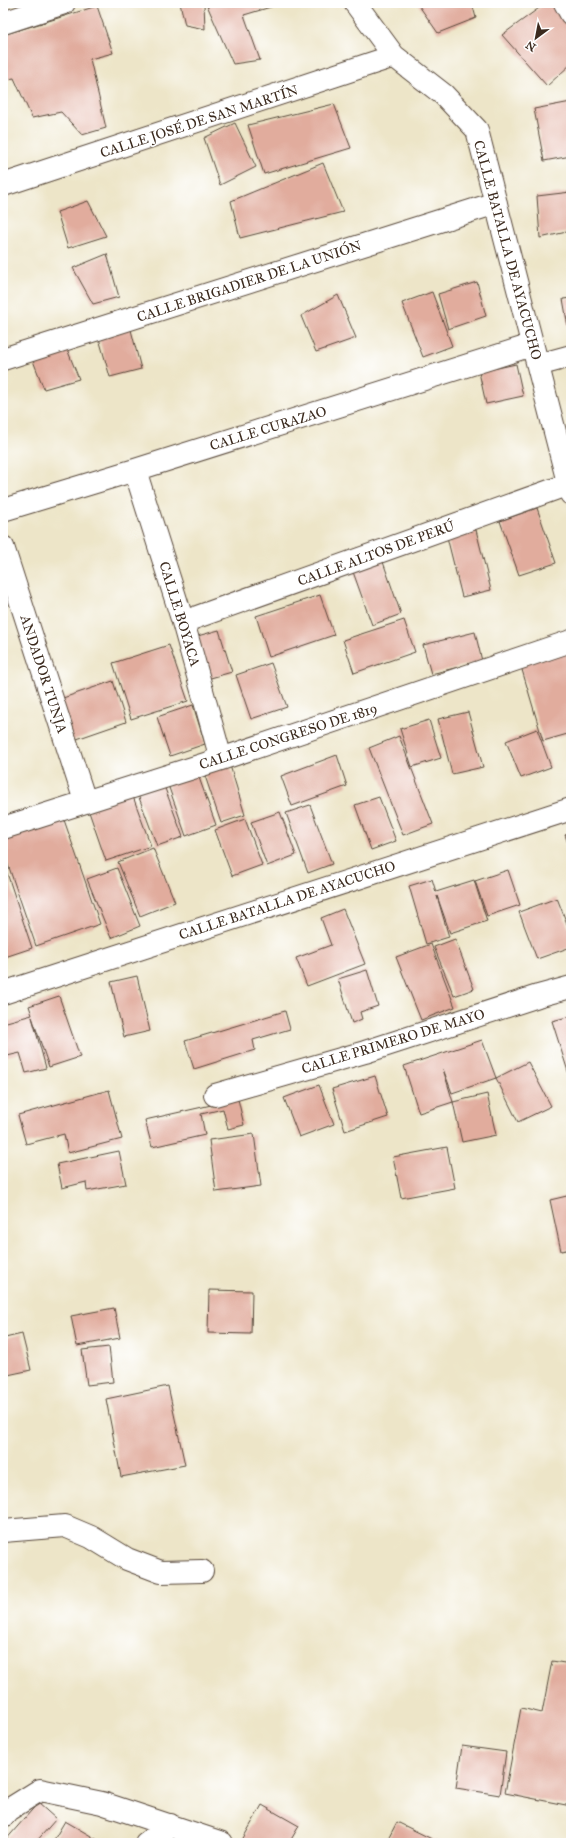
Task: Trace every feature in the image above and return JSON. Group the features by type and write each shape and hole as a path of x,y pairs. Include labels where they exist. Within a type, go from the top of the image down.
{"street":[{"path":"3,23 64,3"},
{"name":"CALLE BATALLA DE AYACUCHO","path":"355,3 394,56 444,95 477,130 570,489"},
{"path":"565,3 571,14"},
{"name":"CALLE JOSÉ DE SAN MARTÍN","path":"3,185 394,56"},
{"name":"CALLE BRIGADIER DE LA UNIÓN","path":"3,359 496,203"},
{"name":"CALLE CURAZAO","path":"3,510 135,470 535,355 571,356"},
{"name":"CALLE BOYACA","path":"135,470 183,622 221,759"},
{"name":"CALLE ALTOS DE PERÚ","path":"183,622 570,489"},
{"name":"ANDADOR TUNJA","path":"3,547 85,801"},
{"name":"CALLE CONGRESO DE 1819","path":"3,828 221,759 571,641"},
{"name":"CALLE BATALLA DE AYACUCHO","path":"4,988 571,809"},
{"name":"CALLE PRIMERO DE MAYO","path":"214,1095 365,1052 538,996 571,987"},
{"path":"3,1531 65,1526 91,1537 127,1559 161,1572 202,1571"},
{"path":"3,1816 8,1810 40,1790 102,1803 222,1843"},
{"path":"146,1843 170,1825"}],"building":[{"path":"180,3 204,3 205,29 185,25"},
{"path":"206,3 284,3 244,15 260,60 233,64"},
{"path":"417,3 472,3 476,18 438,33"},
{"path":"546,3 556,3 571,27 571,64 547,86 502,35"},
{"path":"97,6 113,53 90,59 106,128 82,135 61,112 32,118 14,78 3,80 3,35"},
{"path":"571,102 571,156 544,161 534,109"},
{"path":"334,104 351,148 264,174 248,125"},
{"path":"235,123 256,167 220,185 204,138"},
{"path":"323,163 343,212 240,238 231,201"},
{"path":"571,192 571,231 540,238 537,196"},
{"path":"88,201 106,236 68,248 57,212"},
{"path":"107,254 119,297 93,304 73,268"},
{"path":"477,282 486,316 448,329 438,294"},
{"path":"432,292 452,346 423,357 402,303"},
{"path":"338,295 356,338 316,352 301,316"},
{"path":"571,298 571,332 569,332 563,299"},
{"path":"130,326 141,369 110,377 98,335"},
{"path":"67,349 79,379 44,389 32,358"},
{"path":"516,364 523,396 486,404 479,372"},
{"path":"537,508 556,563 519,575 500,521"},
{"path":"476,530 491,590 462,597 447,537"},
{"path":"382,559 401,614 372,625 352,569"},
{"path":"320,595 334,635 269,657 256,616"},
{"path":"404,620 415,652 354,673 343,640"},
{"path":"219,630 232,672 207,679 194,637"},
{"path":"475,632 482,661 431,674 423,645"},
{"path":"169,645 188,701 131,719 113,663"},
{"path":"569,649 571,656 571,733 543,741 520,663"},
{"path":"271,663 287,707 251,719 236,675"},
{"path":"113,681 126,722 71,741 57,700"},
{"path":"193,705 205,744 170,756 157,717"},
{"path":"468,712 483,767 452,774 438,719"},
{"path":"429,720 441,758 412,767 400,729"},
{"path":"537,729 551,767 521,778 506,741"},
{"path":"399,736 433,824 403,835 369,748"},
{"path":"337,755 347,786 292,806 281,776"},
{"path":"229,762 245,815 221,823 203,770"},
{"path":"197,772 216,825 186,836 167,782"},
{"path":"163,783 183,837 157,846 137,792"},
{"path":"131,791 151,846 106,861 87,806"},
{"path":"379,797 396,841 371,850 355,805"},
{"path":"310,805 332,864 308,873 286,813"},
{"path":"280,812 296,855 267,866 251,822"},
{"path":"62,814 100,924 36,946 3,850 3,834"},
{"path":"245,819 262,865 232,876 215,830"},
{"path":"571,833 571,852 565,835"},
{"path":"153,848 175,902 140,916 118,862"},
{"path":"3,861 32,948 5,957 3,951"},
{"path":"117,868 140,926 111,938 87,879"},
{"path":"508,870 520,905 487,916 475,881"},
{"path":"432,879 436,892 474,880 487,921 450,933 437,896 449,937 426,944 409,886"},
{"path":"557,898 571,934 571,947 537,959 519,912"},
{"path":"343,909 365,964 307,986 296,958 331,945 321,918"},
{"path":"455,939 474,989 454,996 434,947"},
{"path":"431,944 455,1007 421,1020 396,957"},
{"path":"367,970 378,1006 360,1012 362,1019 352,1023 338,979"},
{"path":"137,976 150,1031 124,1037 111,982"},
{"path":"59,996 80,1057 49,1067 32,1017 46,1068 26,1073 20,1053 3,1057 3,1023 32,1015 29,1006"},
{"path":"285,1011 290,1029 253,1040 255,1050 194,1069 185,1041"},
{"path":"571,1016 571,1081 552,1021"},
{"path":"482,1040 496,1078 452,1093 443,1069 453,1102 419,1113 404,1066"},
{"path":"528,1062 551,1106 518,1122 496,1078"},
{"path":"375,1076 388,1117 345,1131 332,1089"},
{"path":"319,1085 334,1124 299,1137 284,1098"},
{"path":"109,1090 122,1139 68,1153 64,1134 26,1144 18,1115"},
{"path":"487,1094 496,1135 462,1142 453,1102"},
{"path":"238,1099 244,1125 228,1129 223,1109 201,1114 205,1135 152,1147 145,1120"},
{"path":"254,1134 261,1186 216,1192 209,1140"},
{"path":"447,1147 455,1188 401,1198 393,1157"},
{"path":"119,1151 126,1184 87,1191 86,1182 62,1188 57,1164"},
{"path":"571,1195 571,1249 561,1251 550,1200"},
{"path":"209,1290 252,1291 251,1334 208,1333"},
{"path":"114,1308 120,1338 77,1346 71,1316"},
{"path":"3,1331 5,1338 22,1334 31,1370 3,1376"},
{"path":"109,1347 113,1382 87,1385 82,1350"},
{"path":"168,1386 185,1465 121,1477 106,1399"},
{"path":"552,1661 571,1664 571,1806 505,1793 521,1708 542,1713"},
{"path":"462,1746 506,1752 500,1795 456,1788"},
{"path":"38,1803 56,1819 35,1843 5,1843 4,1842"},
{"path":"262,1805 299,1826 289,1843 248,1843 242,1840"},
{"path":"65,1821 103,1843 52,1843"},
{"path":"397,1822 440,1843 386,1843"}]}
